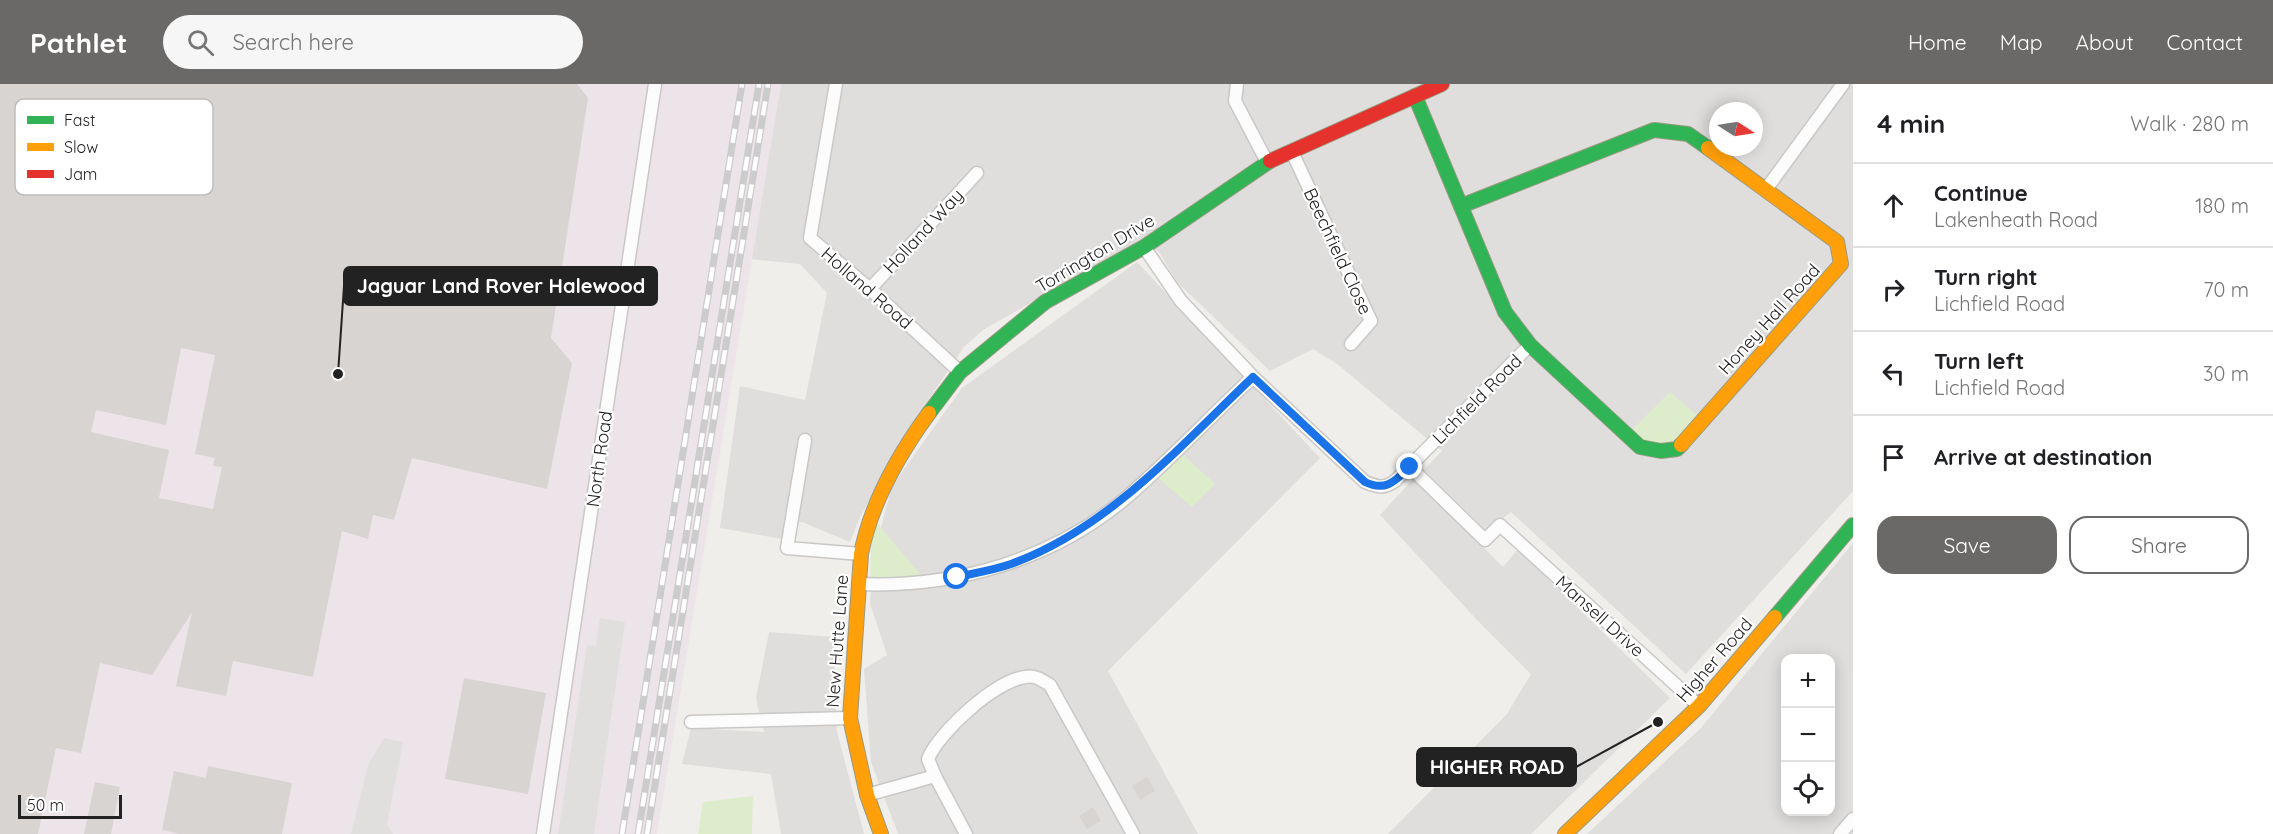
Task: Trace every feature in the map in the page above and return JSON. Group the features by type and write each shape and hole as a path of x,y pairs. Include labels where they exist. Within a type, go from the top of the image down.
{"main road":[{"name":"Torrington Drive","path":"861,554 865,533 901,451 960,372 1045,302 1144,248 1267,162 1442,84"},
{"name":"Honey Hall Road","path":"1415,96 1505,312 1530,345 1640,447 1661,451 1677,449 1841,264 1837,242 1767,189 1688,134 1654,130 1461,206"},
{"name":"Higher Road","path":"1565,834 1699,706 1853,525"},
{"name":"New Hutte Lane","path":"861,554 850,718 867,795 880,834"}],"street":[{"name":"North Road","path":"543,834 655,84"},
{"name":"Holland Road","path":"836,84 810,238 870,289 960,372"},
{"path":"1237,84 1235,101 1267,162"},
{"path":"1767,189 1844,84"},
{"name":"Beechfield Close","path":"1292,152 1371,321 1351,344"},
{"name":"Holland Way","path":"870,289 977,173"},
{"name":"Lichfield Road","path":"1144,248 1181,301 1253,377 1365,482 1376,487 1388,486 1410,467 1530,345"},
{"path":"859,584 901,586 979,572 1011,564 1072,534 1126,498 1253,377"},
{"path":"806,440 787,549 861,554"},
{"name":"Mansell Drive","path":"1410,467 1485,540 1500,525 1699,706"},
{"path":"966,834 928,759 934,743 980,700 1023,677 1037,677 1050,685 1133,834"},
{"path":"691,722 850,718"},
{"path":"867,795 935,776"},
{"path":"1839,834 1853,819"}],"shaded area":[{"path":"0,84 781,84 657,834 0,834"},
{"path":"781,84 1853,84 1853,491 1686,674 1511,512 1487,531 1424,470 1442,451 1337,364 1313,349 1270,371 1177,282 1159,252 1141,240 983,330 964,347 912,424 860,517 850,542 802,522 785,523 782,539 720,528 740,386 805,400 827,293 800,264 750,259"},
{"path":"1137,262 1320,458 1108,671 1198,834 898,834 871,762 864,669 887,655 870,603 874,554 892,486 962,388"},
{"path":"1414,478 1503,567 1518,549 1670,698 1531,834 1388,834 1507,714 1531,674 1477,620 1380,515"},
{"path":"1853,543 1853,834 1587,834 1701,728"},
{"path":"600,618 625,622 594,834 558,834 587,645 596,646"},
{"path":"769,632 833,637 837,732 864,834 781,834 771,774 682,764 691,728 764,732 756,698"},
{"path":"384,738 403,742 387,825 393,834 351,834 368,765"}],"green space":[{"path":"1670,392 1703,420 1672,450 1627,435"},
{"path":"1177,449 1215,484 1192,507 1152,473"},
{"path":"872,517 927,582 870,585"},
{"path":"753,796 752,834 698,834 703,802"}],"building":[{"path":"0,84 577,84 588,98 551,338 572,363 547,489 412,458 394,520 373,515 368,539 342,531 313,677 233,661 226,696 176,686 192,612 152,675 100,663 81,753 56,748 38,834 0,834","holes":["181,348 215,355 195,454 215,458 213,466 222,467 213,509 159,498 169,450 91,432 96,410 166,425"]},
{"path":"464,678 546,693 528,794 445,779"},
{"path":"208,766 292,783 282,834 181,834 162,830 174,771 206,778"},
{"path":"1147,777 1155,791 1140,800 1132,786"},
{"path":"95,782 120,787 111,834 84,834"},
{"path":"1093,807 1101,821 1087,829 1079,816"}],"railway":[{"path":"622,834 742,84"},
{"path":"638,834 759,84"},
{"path":"647,834 768,84"}],"traffic: fast":[{"path":"1415,96 1505,312 1530,345 1640,447 1661,451 1677,449 1681,445"},
{"path":"1461,206 1654,130 1688,134 1708,148"},
{"path":"929,413 960,372 1045,302 1144,247 1270,161"},
{"path":"1775,617 1853,525"}],"traffic: slow":[{"path":"1681,445 1841,264 1837,242 1708,148"},
{"path":"881,834 867,795 850,718 861,554 879,498 897,462 929,413"},
{"path":"1565,834 1699,706 1775,617"}],"traffic: jam":[{"path":"1270,161 1442,84"}],"place":[{"name":"Jaguar Land Rover Halewood","path":"338,374"},
{"name":"HIGHER ROAD","path":"1658,722"}],"route":[{"path":"957,577 1011,564 1072,534 1126,498 1253,377 1365,482 1376,487 1388,486 1410,467"}]}
